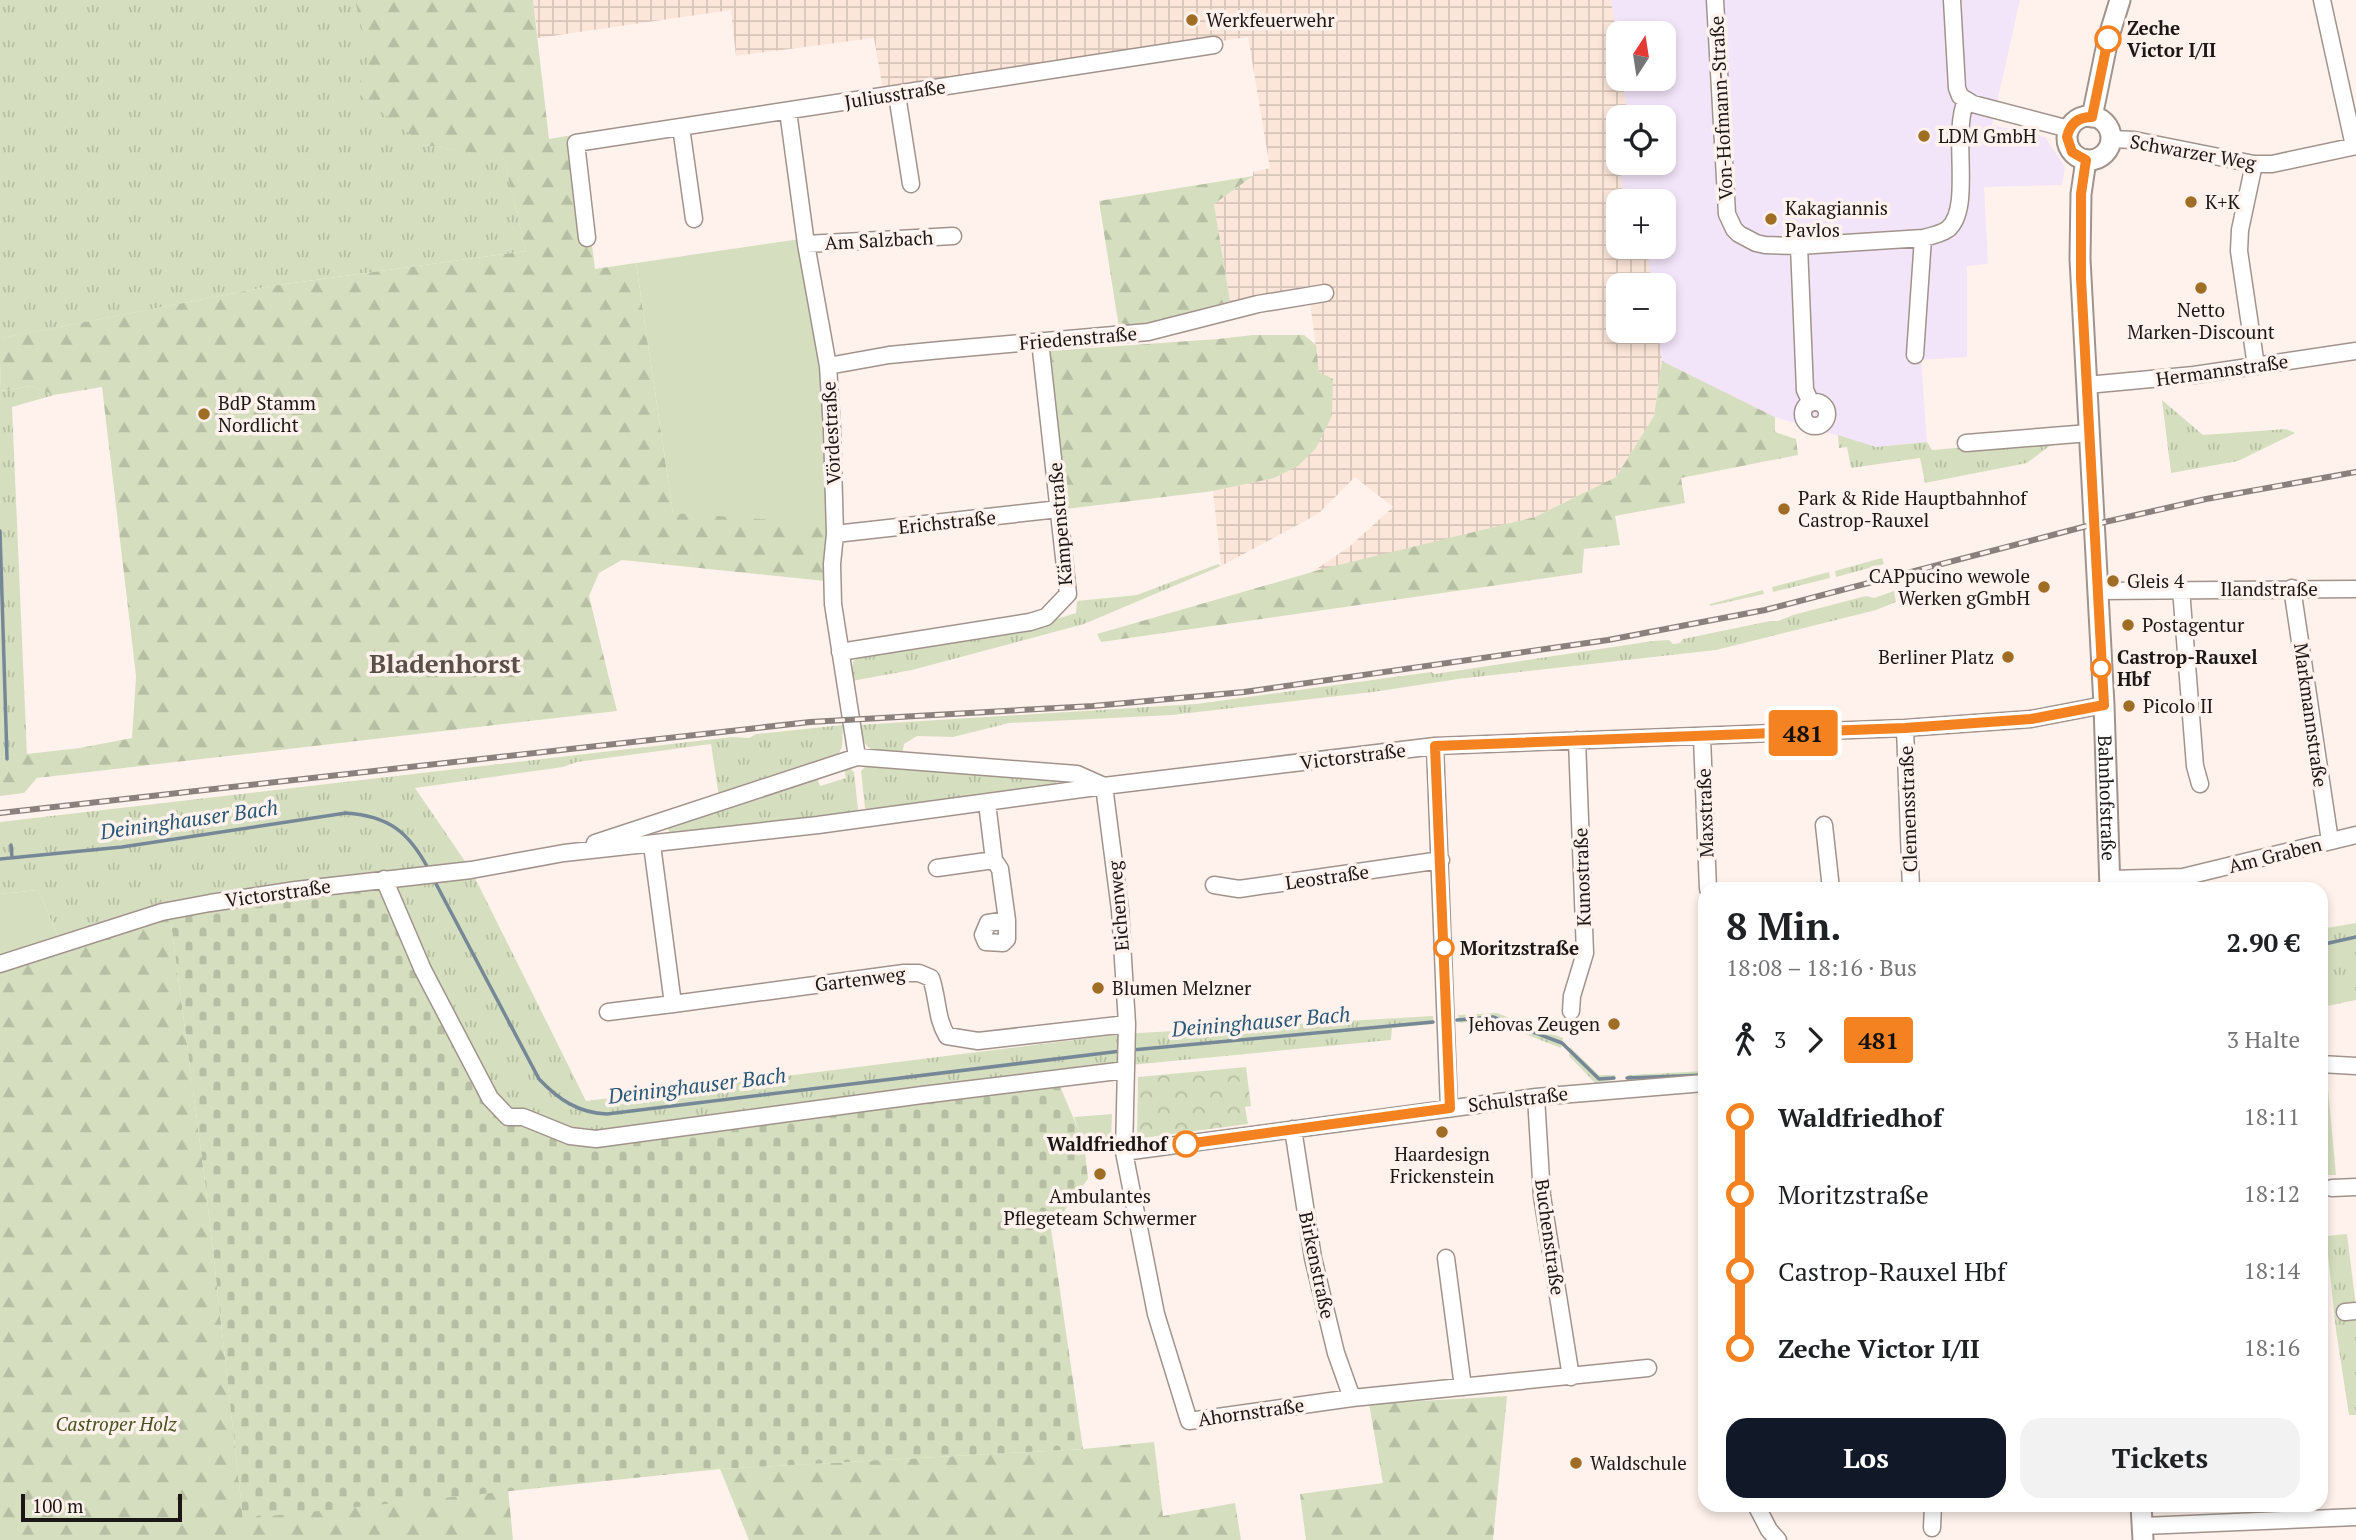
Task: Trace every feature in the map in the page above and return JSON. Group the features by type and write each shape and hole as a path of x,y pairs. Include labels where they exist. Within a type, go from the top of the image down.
{"main road":[{"path":"2092,117 2108,39 2120,0"},
{"path":"2092,117 2107,126 2111,139 2108,149 2101,157 2086,160 2075,155 2070,149 2067,137 2069,129 2079,119 2092,117"},
{"path":"2086,160 2081,194 2080,231 2104,705"},
{"name":"Bahnhofstraße","path":"2104,705 2110,882"},
{"path":"2142,1512 2143,1533"}],"street":[{"name":"Von-Hofmann-Straße","path":"1715,0 1727,214 1734,229 1756,243 1798,246 1923,238 1948,229 1959,209 1960,120 1966,101"},
{"path":"1952,0 1957,88 1960,96 1966,101 2069,129"},
{"path":"2322,0 2355,146"},
{"name":"Juliusstraße","path":"587,238 576,143 1214,44"},
{"path":"897,94 911,184"},
{"name":"Vördestraße","path":"788,111 806,244 828,366 835,534 833,604 857,757"},
{"path":"681,127 694,219"},
{"name":"Schwarzer Weg","path":"2111,139 2134,139 2254,164 2272,164 2355,146"},
{"path":"2254,164 2242,219 2239,251 2256,366"},
{"name":"Am Salzbach","path":"806,244 953,236"},
{"path":"1915,355 1923,238"},
{"path":"1798,246 1805,390 1811,403 1819,403 1825,408 1825,431"},
{"name":"Friedenstraße","path":"828,366 889,355 1148,332 1258,304 1325,293"},
{"name":"Kämpenstraße","path":"841,652 1030,622 1046,617 1068,594 1040,341"},
{"name":"Hermannstraße","path":"2087,385 2194,375 2356,351"},
{"path":"1966,443 2089,433"},
{"name":"Erichstraße","path":"835,534 1059,509"},
{"name":"Markmannstraße","path":"2292,588 2330,841"},
{"path":"2181,589 2195,766 2200,784"},
{"name":"Ilandstraße","path":"2097,591 2356,589"},
{"name":"Victorstraße","path":"0,964 162,912 272,893 471,870 564,853 657,844 1104,786 1435,746 1905,728 2045,718 2104,705"},
{"name":"Clemensstraße","path":"1905,728 1911,882"},
{"name":"Maxstraße","path":"1702,737 1707,882"},
{"name":"Kunostraße","path":"1571,1012 1572,996 1585,953 1577,740"},
{"path":"1435,746 1450,1108"},
{"name":"Victorstraße","path":"564,853 857,757 1077,774 1104,786"},
{"name":"Eichenweg","path":"1104,786 1120,910 1127,1024 1124,1152"},
{"path":"987,803 994,860 1000,869 1007,920"},
{"path":"659,822 657,844 673,1004"},
{"path":"1824,825 1830,882"},
{"name":"Am Graben","path":"2131,882 2183,877 2356,835"},
{"path":"937,868 994,860"},
{"name":"Leostraße","path":"1214,885 1239,889 1441,860"},
{"path":"384,879 424,970 490,1098 508,1116 523,1117 570,1136 596,1139 1125,1070"},
{"name":"Gartenweg","path":"608,1012 892,974 919,973 931,978 936,992 939,1024 947,1036 978,1041 1127,1024"},
{"path":"2328,1064 2356,1066"},
{"name":"Schulstraße","path":"1124,1152 1536,1097 1698,1084"},
{"name":"Buchenstraße","path":"1536,1097 1542,1196 1571,1377"},
{"name":"Birkenstraße","path":"1293,1129 1313,1258 1336,1353 1352,1398"},
{"name":"Ahornstraße","path":"1124,1152 1156,1314 1189,1420 1352,1398 1648,1368"},
{"path":"2332,1188 2356,1186"},
{"path":"1446,1258 1463,1387"},
{"path":"1760,1512 1778,1540"},
{"path":"1932,1528 1933,1512"},
{"path":"2143,1533 2356,1517"}],"shaded area":[{"path":"533,0 1611,0 1614,21 1606,21 1606,91 1624,91 1626,105 1606,105 1606,175 1620,175 1622,189 1606,189 1606,259 1649,259 1650,273 1606,273 1606,343 1660,343 1662,361 1654,416 1616,477 1535,517 1309,574 1349,547 1393,507 1355,477 1318,514 1221,566 1213,491 1274,478 1319,372 1308,286 1230,301 1214,204 1253,176 1253,172 1270,168 1248,37 883,90 874,38 736,56 731,10 538,38"},
{"path":"1611,0 2020,0 1992,125 2045,137 2065,167 2062,185 1984,187 1988,264 1967,266 1967,357 1921,360 1927,442 1876,447 1775,417 1662,361 1660,343 1676,343 1676,273 1650,273 1649,259 1676,259 1676,189 1622,189 1621,175 1676,175 1676,105 1626,105 1624,91 1676,91 1676,21 1614,21"}],"green space":[{"path":"0,0 356,0 424,145 503,156 526,251 271,286 2,338 0,386"},
{"path":"355,0 533,0 549,139 578,134 595,269 636,263 673,513 828,517 825,581 622,560 599,573 589,596 617,711 37,778 24,793 0,796 0,757 80,748 132,738 136,676 102,387 54,395 31,386 0,391 1,338 271,286 526,251 503,157 424,145 356,92 369,58"},
{"path":"1253,176 1214,204 1230,301 1150,324 1119,328 1099,201"},
{"path":"800,239 819,352 828,435 828,517 806,522 673,513 636,263"},
{"path":"1253,335 1304,335 1316,345 1319,372 1333,379 1332,416 1316,448 1298,466 1274,478 1213,491 1066,509 1048,351"},
{"path":"1662,361 1775,417 1775,432 1796,439 1798,455 1681,478 1685,503 1615,516 1620,545 1584,549 1582,573 1101,642 1097,634 1326,568 1535,517 1616,477 1654,416"},
{"path":"31,386 54,395 12,407 27,755 0,757 0,391"},
{"path":"2162,400 2203,435 2286,429 2295,433 2238,461 2171,473"},
{"path":"1838,435 1876,447 1927,442 1932,450 2059,439 2027,463 1925,483 1920,458 1851,468 1847,447 1839,448"},
{"path":"1882,558 1884,564 1836,577 1835,571"},
{"path":"1218,564 1221,566 1084,624 912,670 852,681 853,662 859,656 1034,626 1076,613 1077,601 1137,595"},
{"path":"1829,572 1830,578 1773,592 1772,587"},
{"path":"1763,590 1764,594 1710,606 1710,604"},
{"path":"1894,591 1896,602 1876,610 1716,650 1172,715 1009,723 953,737 917,736 904,744 902,755 872,750 864,742 858,725 1196,704 1431,672 1435,674 1653,641 1669,640 1673,644 1680,643 1683,639 1778,621 1866,596 1874,598"},
{"path":"843,725 842,747 837,757 719,797 711,744 415,788 471,870 586,1101 1122,1034 1433,1016 1434,1024 1392,1028 1391,1040 1120,1066 586,1143 507,1123 484,1102 419,982 381,888 61,943 38,890 0,894 0,822 732,737 749,738 756,734"},
{"path":"866,766 1056,780 1057,786 868,811 865,808 861,771"},
{"path":"848,767 854,772 858,809 856,812 672,836 668,830 670,826 817,778 820,786 846,778 844,768"},
{"name":"Waldfriedhof","path":"381,888 419,982 484,1102 507,1123 586,1143 1059,1084 1084,1143 1088,1179 1051,1229 1083,1449 720,1469 243,1519 206,1189 170,915"},
{"path":"38,890 61,943 0,962 0,894"},
{"name":"Castroper Holz","path":"170,915 206,1189 243,1518 508,1489 513,1540 0,1540 0,962"},
{"path":"2356,923 2356,1000 2328,1006 2328,928"},
{"path":"1497,1013 1563,1038 1561,1048 1488,1020 1460,1023 1458,1015"},
{"path":"1570,1047 1599,1075 1615,1075 1615,1080 1595,1083 1569,1056"},
{"path":"1246,1067 1251,1106 1245,1107 1248,1124 1142,1138 1137,1133 1138,1077"},
{"path":"1698,1071 1698,1076 1638,1081 1627,1080 1628,1075"},
{"path":"2328,1089 2336,1175 2328,1175"},
{"path":"1112,1114 1111,1140 1085,1149 1074,1117"},
{"path":"2347,1234 2356,1307 2356,1415 2349,1415 2336,1330 2328,1236"},
{"path":"1507,1396 1493,1540 1306,1540 1300,1494 1383,1483 1369,1404"},
{"path":"1154,1442 1163,1516 1235,1503 1241,1540 749,1540 720,1469 1083,1449"}],"waterway":[{"path":"0,531 7,759"},
{"name":"Deininghauser Bach","path":"0,859 122,847 346,813 374,818 396,828 414,845 429,870"},
{"path":"11,845 12,858"},
{"name":"Deininghauser Bach","path":"434,880 539,1079 561,1099 587,1111 607,1114 1121,1051"},
{"name":"Deininghauser Bach","path":"2328,943 2356,937"},
{"name":"Deininghauser Bach","path":"1457,1020 1493,1017 1562,1043 1599,1079 1614,1078"},
{"name":"Deininghauser Bach","path":"1132,1050 1433,1022"},
{"name":"Deininghauser Bach","path":"1627,1078 1698,1075"}],"railway":[{"path":"0,813 810,722 1093,706 1244,692 1608,640 1765,610 2083,527 2206,499 2356,472"}],"bus line":[{"name":"481","path":"1186,1144 1450,1108 1435,746 1905,728 2045,718 2104,705 2081,298 2081,194 2086,160 2072,152 2067,137 2069,129 2079,119 2092,117 2108,39"}],"place":[{"name":"Werkfeuerwehr","path":"1192,20"},
{"name":"Zeche Victor I/II","path":"2108,39"},
{"name":"LDM GmbH","path":"1924,136"},
{"name":"K+K","path":"2191,202"},
{"name":"Kakagiannis Pavlos","path":"1771,219"},
{"name":"Netto Marken-Discount","path":"2201,288"},
{"name":"BdP Stamm Nordlicht","path":"204,414"},
{"name":"Park & Ride Hauptbahnhof Castrop-Rauxel","path":"1784,509"},
{"name":"Gleis 4","path":"2113,581"},
{"name":"CAPpucino wewole Werken gGmbH","path":"2044,587"},
{"name":"Postagentur","path":"2128,625"},
{"name":"Berliner Platz","path":"2008,657"},
{"name":"Castrop-Rauxel Hbf","path":"2101,668"},
{"name":"Picolo II","path":"2129,706"},
{"name":"Moritzstraße","path":"1444,948"},
{"name":"Blumen Melzner","path":"1098,988"},
{"name":"Jehovas Zeugen","path":"1614,1024"},
{"name":"Haardesign Frickenstein","path":"1442,1132"},
{"name":"Waldfriedhof","path":"1186,1144"},
{"name":"Ambulantes Pflegeteam Schwermer","path":"1100,1174"},
{"name":"Waldschule","path":"1576,1463"}],"district":[{"name":"Bladenhorst","path":"445,664"}]}
